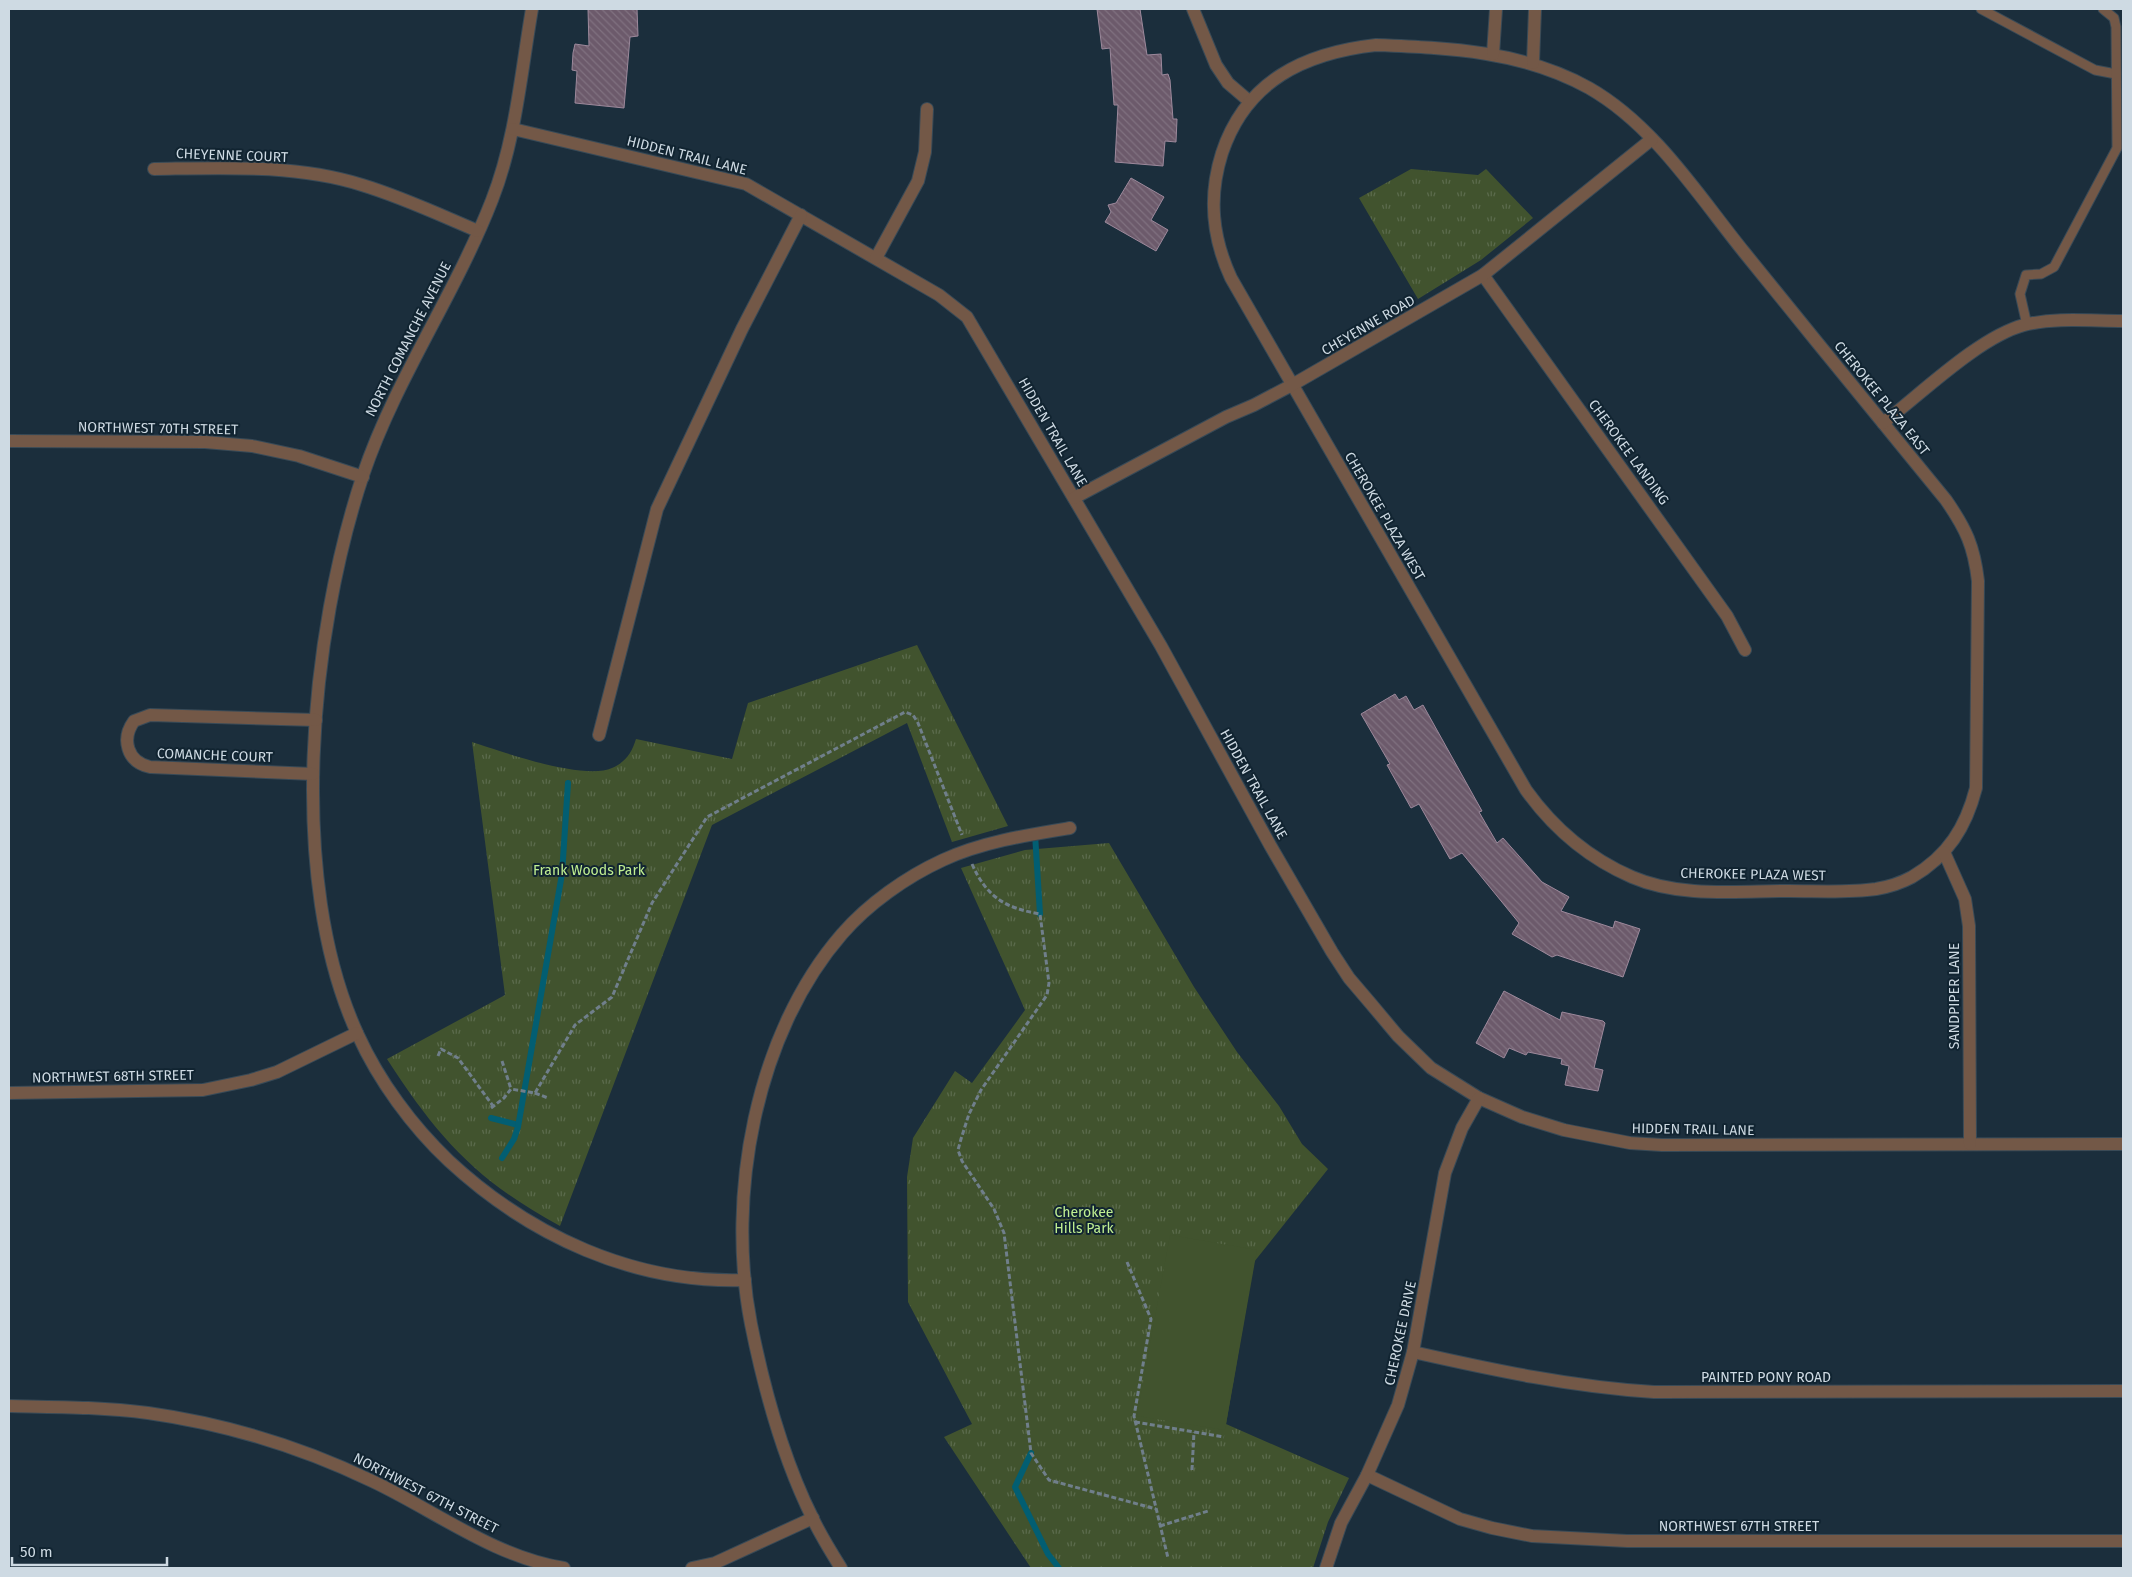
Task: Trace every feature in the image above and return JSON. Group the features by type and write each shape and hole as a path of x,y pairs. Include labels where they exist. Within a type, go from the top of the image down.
{"street":[{"name":"NORTH COMANCHE AVENUE","path":"532,9 505,163 478,232 381,427 363,477 337,572 321,670 313,774 318,875 324,924 332,960 357,1033 380,1075 416,1126 464,1175 511,1211 566,1243 610,1260 656,1273 691,1278 745,1280"},
{"path":"1193,9 1216,65 1228,83 1249,101"},
{"path":"1493,54 1496,9"},
{"path":"1533,63 1535,9"},
{"name":"CHEROKEE PLAZA WEST","path":"1533,63 1493,54 1442,48 1376,45 1348,48 1299,64 1272,81 1249,101 1236,121 1216,171 1213,192 1216,235 1231,278 1526,790 1548,819 1581,848 1633,878 1656,885 1710,891 1876,889 1911,878 1944,852"},
{"name":"CHEROKEE PLAZA EAST","path":"1533,63 1590,88 1620,109 1652,139 1946,500 1962,523 1975,554 1978,581 1976,788 1969,815 1957,836 1944,852"},
{"path":"876,258 918,181 925,152 927,109"},
{"name":"HIDDEN TRAIL LANE","path":"512,129 736,181 762,192 876,258 954,305 967,317 1161,646 1270,845 1349,978 1398,1036 1431,1068 1479,1098 1522,1117 1564,1130 1630,1143 1662,1146 2123,1144"},
{"name":"CHEYENNE ROAD","path":"1074,498 1226,417 1292,385 1483,275 1652,139"},
{"name":"CHEYENNE COURT","path":"154,169 249,168 317,176 369,187 478,232"},
{"path":"600,735 657,509 742,329 801,215"},
{"name":"CHEROKEE LANDING","path":"1483,275 1728,616 1745,650"},
{"path":"1883,424 1990,339 2027,325 2057,321 2123,321"},
{"name":"NORTHWEST 70TH STREET","path":"9,441 205,442 252,446 299,456 363,477"},
{"name":"COMANCHE COURT","path":"313,774 150,767 141,765 134,759 127,744 127,736 134,721 150,715 316,720"},
{"path":"841,1568 812,1518 790,1462 774,1417 751,1322 745,1280 743,1225 748,1158 764,1083 790,1015 804,988 837,941 864,913 916,874 968,851 1026,836 1070,828"},
{"name":"SANDPIPER LANE","path":"1944,852 1965,899 1969,926 1970,1144"},
{"name":"NORTHWEST 68TH STREET","path":"9,1093 203,1090 251,1080 277,1072 357,1033"},
{"name":"CHEROKEE DRIVE","path":"1326,1568 1341,1523 1366,1475 1398,1405 1413,1352 1445,1173 1462,1128 1479,1098"},
{"name":"PAINTED PONY ROAD","path":"1413,1352 1598,1389 1654,1392 2123,1391"},
{"name":"NORTHWEST 67TH STREET","path":"9,1406 66,1407 148,1413 231,1428 290,1447 372,1480 480,1538 520,1555 564,1568"},
{"name":"NORTHWEST 67TH STREET","path":"1366,1475 1460,1519 1532,1536 1627,1541 2123,1541"},
{"path":"692,1568 715,1563 812,1518"}],"lane":[{"path":"1981,9 2095,70 2116,74"},
{"path":"2027,325 2020,294 2026,275 2041,274 2054,267 2117,148 2116,27 2114,18 2103,9"}],"path":[{"path":"532,1092 576,1025 612,997 652,904 707,817 905,712 913,715 918,723 978,878 993,897 1017,910 1040,914 1049,983 1047,995 981,1090 969,1114 958,1150 962,1161 997,1214 1004,1233 1031,1453 1049,1480 1156,1510"},
{"path":"438,1056 441,1049 458,1058 492,1107 513,1089 532,1092 548,1098"},
{"path":"502,1061 513,1089"},
{"path":"1127,1262 1151,1319 1135,1422 1168,1558"},
{"path":"1135,1422 1224,1437"},
{"path":"1192,1470 1194,1432"},
{"path":"1160,1526 1208,1511"}],"green space":[{"path":"1411,169 1478,175 1486,169 1533,218 1481,260 1418,299 1359,198"},
{"name":"Frank Woods Park","path":"917,645 1008,826 952,842 907,723 712,825 560,1226 505,1192 482,1174 442,1135 387,1059 505,995 472,742 543,764 583,771 599,771 617,766 628,756 636,739 732,759 748,703"},
{"name":"Cherokee Hills Park","path":"1109,843 1194,987 1237,1052 1279,1106 1302,1144 1328,1169 1254,1262 1226,1424 1349,1478 1328,1522 1313,1568 1031,1568 944,1437 972,1424 908,1302 907,1177 913,1138 955,1071 972,1083 1025,1010 961,868 1025,850"},
{"path":"1170,1235 1257,1250 1225,1430 1137,1416"}],"building":[{"path":"588,9 637,9 638,36 630,37 624,108 575,103 577,71 572,70 573,53 575,44 589,46"},
{"path":"1097,9 1140,9 1147,55 1161,54 1162,75 1168,74 1173,119 1177,119 1176,142 1165,141 1163,166 1115,162 1118,105 1114,105 1110,48 1102,49"},
{"path":"1131,178 1164,197 1151,220 1168,230 1156,251 1105,222 1111,212 1108,205 1116,203"},
{"path":"1395,694 1399,700 1406,696 1414,710 1423,705 1482,811 1479,812 1497,843 1503,838 1542,882 1569,897 1561,911 1613,928 1615,921 1640,929 1623,977 1557,955 1552,957 1512,934 1519,923 1462,853 1450,859 1419,804 1411,808 1387,765 1390,764 1361,714"},
{"path":"1504,991 1560,1020 1562,1012 1605,1023 1594,1068 1603,1070 1598,1091 1565,1085 1569,1066 1561,1064 1562,1059 1528,1052 1526,1055 1509,1048 1504,1058 1476,1043"}],"waterway":[{"path":"502,1158 514,1139 518,1127 562,874 568,783"},
{"path":"1035,834 1040,914"},
{"path":"491,1118 518,1125"},
{"path":"1031,1453 1015,1487 1048,1554 1059,1568"}]}
